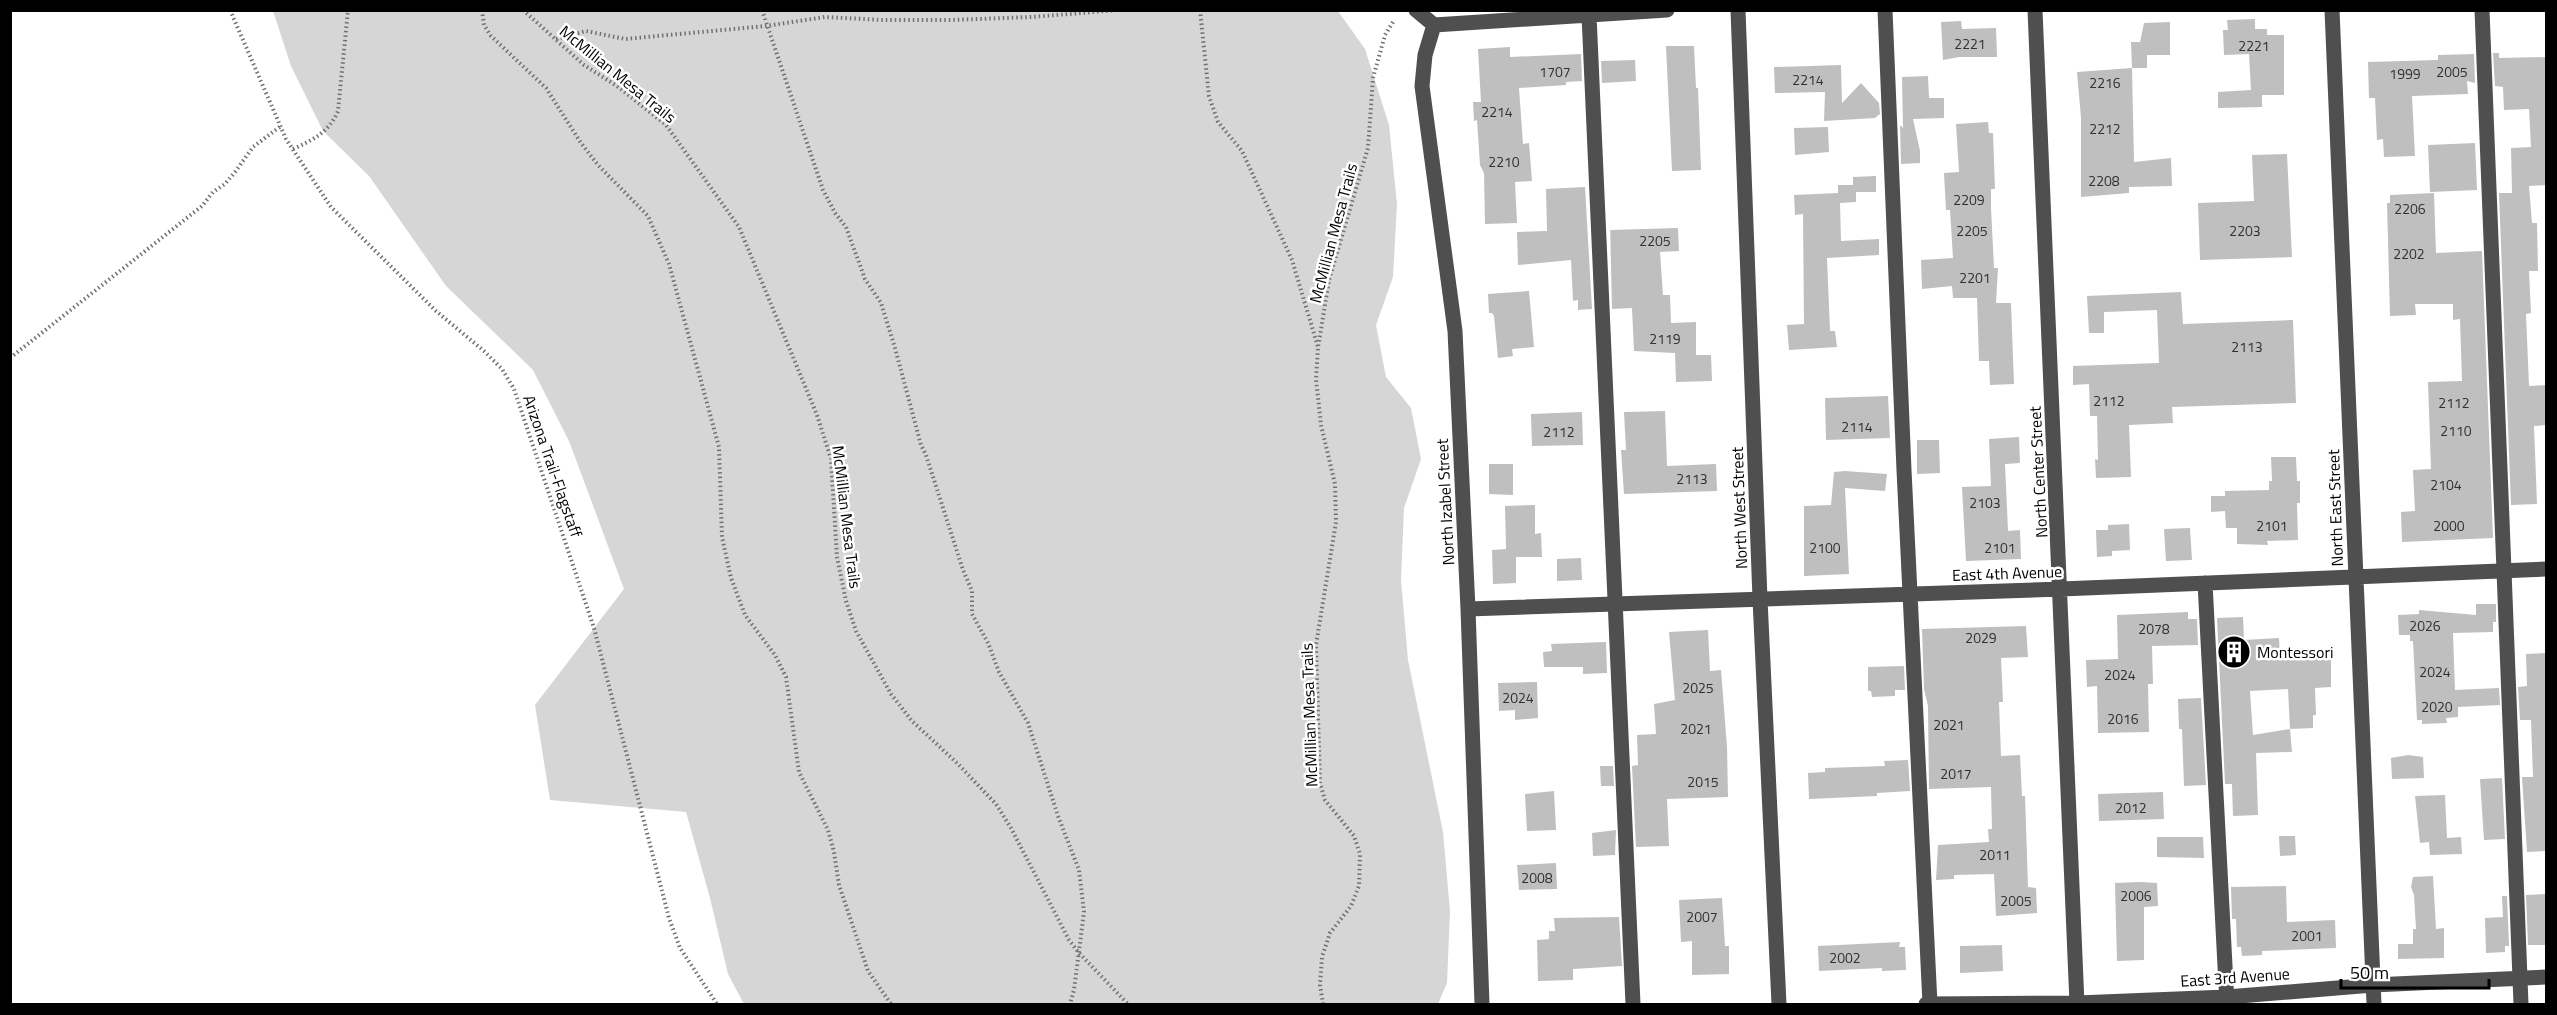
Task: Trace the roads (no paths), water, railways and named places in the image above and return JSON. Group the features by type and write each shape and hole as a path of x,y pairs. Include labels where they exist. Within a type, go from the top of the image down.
{"street":[{"path":"1416,10 1434,24 1667,10"},
{"name":"North West Street","path":"1738,10 1760,599 1779,1005"},
{"path":"1885,10 1929,1005"},
{"name":"North Center Street","path":"2035,10 2077,1004"},
{"name":"North East Street","path":"2332,10 2374,1005"},
{"path":"2482,10 2521,1005"},
{"path":"1589,15 1633,1005"},
{"name":"North Izabel Street","path":"1434,24 1425,55 1422,86 1455,331 1468,609 1482,1005"},
{"name":"East 4th Avenue","path":"1468,609 2061,589 2547,569"},
{"path":"2205,583 2227,1001"},
{"name":"East 3rd Avenue","path":"1929,1005 2227,1001 2373,985 2547,977"}],"place":[{"name":"Montessori","path":"2234,652"}]}
